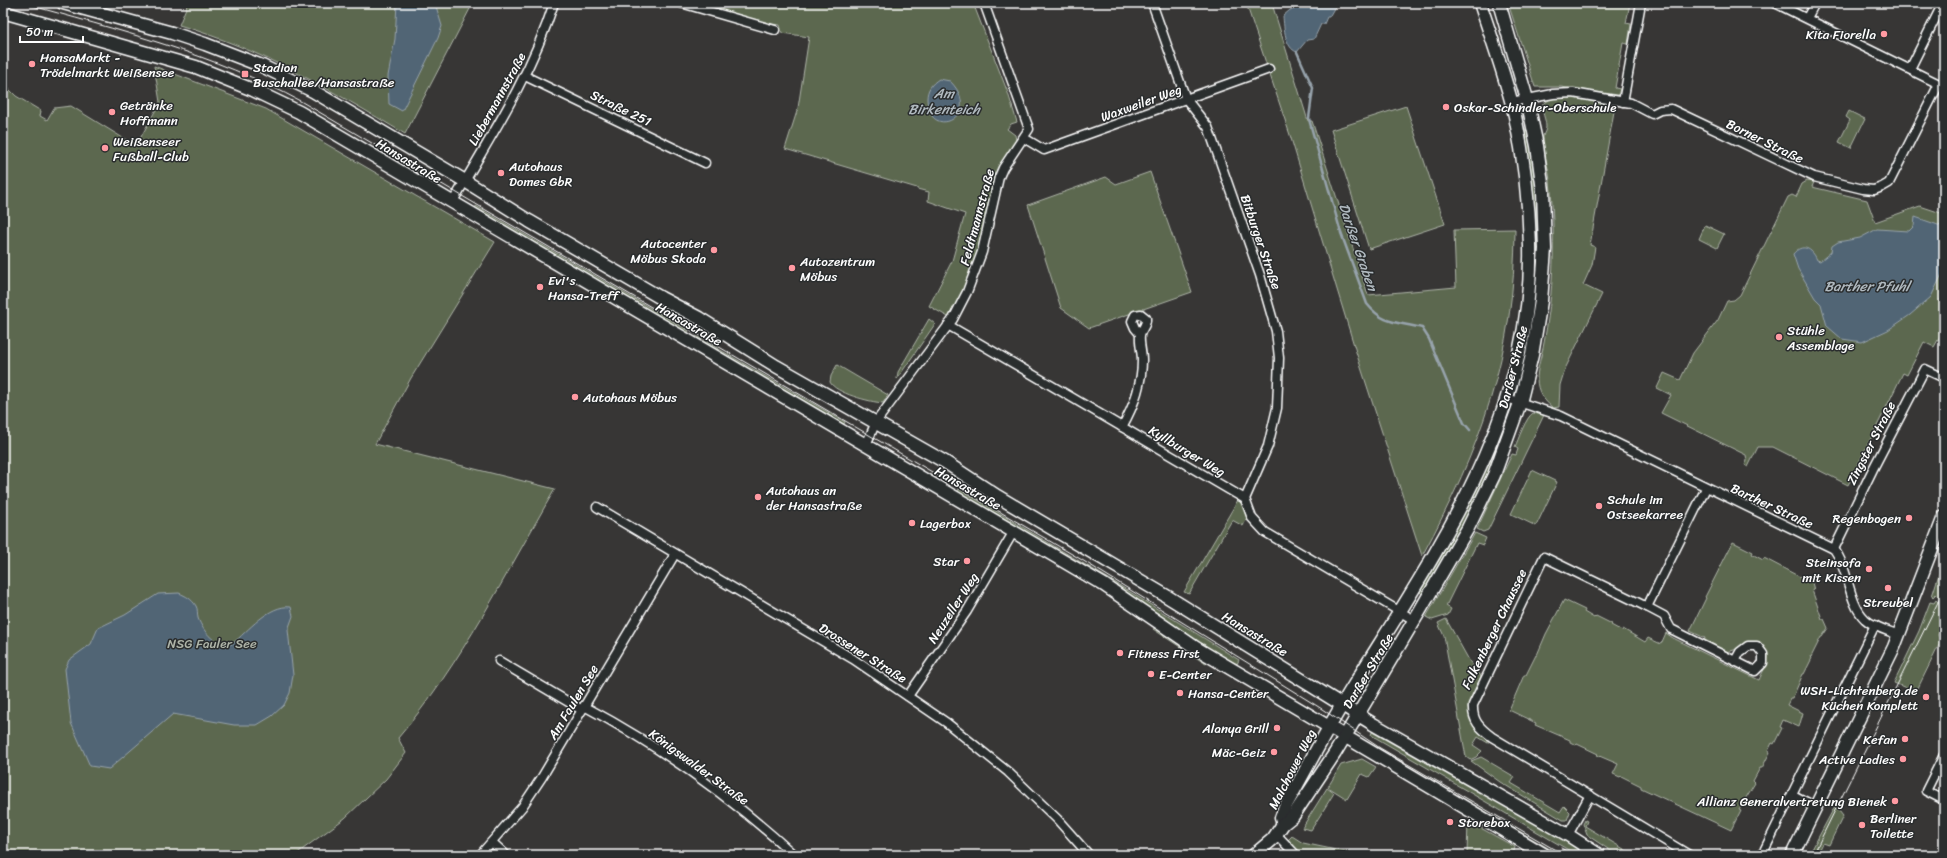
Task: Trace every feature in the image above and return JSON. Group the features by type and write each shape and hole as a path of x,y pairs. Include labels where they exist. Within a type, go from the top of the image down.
{"main road":[{"name":"Hansastraße","path":"63,3 172,33 262,66 313,91 465,181 529,221 661,298 699,318 750,350 945,462 997,496 1157,590 1359,714"},
{"name":"Darßer Straße","path":"1328,727 1401,612 1457,517 1496,430 1507,398 1522,338 1528,293 1530,257 1525,183 1518,132 1511,102 1480,3"},
{"name":"Darßer Straße","path":"1345,737 1468,528 1494,475 1520,403 1538,329 1545,249 1543,191 1537,146 1527,99 1499,3"},
{"name":"Hansastraße","path":"3,12 164,57 223,77 299,112 1104,584 1196,648 1328,727"},
{"path":"1792,855 1899,635 1944,517"},
{"path":"1359,714 1568,835 1599,855"},
{"path":"1328,727 1545,855"},
{"name":"Malchower Weg","path":"1280,829 1281,818 1285,807 1328,727"},
{"name":"Malchower Weg","path":"1254,855 1293,816 1345,737"}],"street":[{"name":"Liebermannstraße","path":"452,203 526,76 542,39 554,3"},
{"path":"680,3 775,30"},
{"path":"984,3 1029,129 1024,138"},
{"name":"Bitburger Straße","path":"1152,3 1186,99 1208,127 1260,275 1276,331 1279,358 1277,408 1268,446 1244,499"},
{"path":"1623,102 1641,3"},
{"path":"1775,3 1942,85"},
{"path":"1807,18 1815,3"},
{"path":"1910,69 1943,3"},
{"name":"Waxweiler Weg","path":"1024,138 1044,150 1268,69"},
{"name":"Straße 251","path":"526,76 705,163"},
{"name":"Borner Straße","path":"1527,99 1553,94 1573,93 1631,103 1652,114 1660,110 1671,109 1814,177 1862,189 1874,190 1882,187 1892,178 1942,85"},
{"path":"1511,102 1527,99"},
{"name":"Feldtmannstraße","path":"866,445 876,422 948,325 967,292 982,252 1002,168 1024,138"},
{"name":"Kyllburger Weg","path":"948,325 1244,499"},
{"path":"1122,427 1137,396 1141,379 1142,360 1140,334"},
{"name":"Zingster Straße","path":"1834,549 1873,469 1925,369 1944,378"},
{"name":"Barther Straße","path":"1507,398 1561,416 1706,488 1834,549"},
{"path":"1706,488 1647,607 1664,616 1671,629 1736,661"},
{"path":"1244,499 1252,518 1265,532 1414,620"},
{"name":"Drossener Straße","path":"597,508 853,659 947,723 1008,772 1057,819 1089,855"},
{"name":"Neuzeller Weg","path":"908,696 967,611 1014,531"},
{"path":"1834,549 1840,557 1858,610 1866,620 1899,635"},
{"name":"Am Faulen See","path":"480,855 493,843 534,789 675,554"},
{"name":"Falkenberger Chaussee","path":"1647,607 1544,557 1475,699 1473,713 1481,729 1689,855"},
{"path":"1762,855 1876,625"},
{"name":"Königswalder Straße","path":"499,661 583,708 628,731 712,788 794,855"},
{"path":"1944,755 1926,791 1944,800"},
{"path":"1793,794 1816,807"},
{"path":"1568,835 1590,796"},
{"path":"1280,829 1296,855"},
{"path":"493,843 506,855"}],"green space":[{"path":"188,3 473,3 405,134 323,87 267,58 179,25"},
{"path":"688,3 973,3 1008,93 1017,122 1011,124 1007,129 1015,135 1016,140 999,167 973,268 950,318 929,306 952,261 965,214 928,201 929,192 785,149 798,108 809,37 782,33 780,25 764,23"},
{"path":"1246,3 1281,3 1273,7 1308,121 1312,121 1368,295 1456,287 1454,230 1515,229 1509,318 1491,398 1477,438 1461,476 1443,516 1422,556 1356,352 1290,135"},
{"path":"1508,3 1630,3 1626,23 1631,24 1628,44 1623,43 1615,88 1620,89 1618,95 1561,87 1535,87"},
{"name":"NSG Fauler See","path":"154,66 266,109 495,242 411,378 375,444 555,489 501,585 463,648 443,679 398,738 406,753 386,779 345,818 295,855 3,855 3,83 16,96 41,111 40,116 47,120 54,108 71,106 136,146 160,102"},
{"path":"1552,98 1574,98 1615,106 1590,245 1595,247 1592,265 1583,285 1602,294 1565,369 1560,385 1559,407 1553,408 1541,394 1537,380 1537,373 1547,327 1552,285 1552,202 1543,141 1546,127 1543,104"},
{"path":"1406,106 1445,224 1369,249 1331,130"},
{"path":"1849,111 1865,119 1851,148 1839,142 1850,120 1846,117"},
{"path":"1529,128 1538,198 1540,249 1532,336 1519,381 1531,324 1535,287 1534,257 1522,130"},
{"path":"1150,172 1192,292 1089,328 1061,308 1028,205 1106,177 1116,184"},
{"path":"1807,181 1814,182 1812,187 1867,200 1875,222 1920,206 1944,214 1944,294 1939,301 1944,305 1944,329 1934,347 1924,342 1907,375 1903,373 1848,485 1773,447 1758,447 1748,467 1745,465 1747,461 1746,455 1661,413 1671,395 1657,388 1664,373 1680,380 1693,353 1718,320 1727,301 1734,300 1740,295 1788,197 1792,195 1796,197 1802,184"},
{"path":"476,206 689,331 687,334 475,210"},
{"path":"1705,225 1724,234 1717,248 1699,239"},
{"path":"929,319 935,324 897,379 898,372"},
{"path":"696,336 845,422 844,424 695,338"},
{"path":"837,365 888,395 883,403 854,396 833,386 830,382 831,376"},
{"path":"1533,413 1544,415 1488,530 1483,532 1477,529 1512,454 1516,455 1518,449 1515,447 1522,429 1530,415"},
{"path":"1504,421 1510,423 1491,468 1459,532 1423,595 1419,591"},
{"path":"1532,470 1557,482 1536,526 1511,514"},
{"path":"959,489 1114,582 1239,660 1237,664 1203,646 957,493"},
{"path":"1238,500 1248,516 1243,526 1232,520 1189,594 1184,592"},
{"path":"1475,533 1486,538 1483,545 1477,543 1446,606 1451,609 1448,615 1432,620 1426,617"},
{"path":"1733,542 1753,552 1752,554 1763,560 1764,558 1800,577 1811,579 1814,590 1812,590 1822,619 1824,619 1828,628 1821,637 1792,699 1790,699 1787,705 1803,713 1799,727 1783,720 1780,727 1782,728 1774,744 1772,743 1768,751 1770,752 1762,768 1760,768 1753,781 1755,783 1739,809 1741,810 1731,830 1641,788 1641,786 1621,776 1620,777 1613,774 1618,764 1570,742 1570,740 1535,725 1536,723 1509,710 1524,675 1526,675 1537,655 1564,600 1585,610 1584,612 1594,618 1596,616 1645,642 1648,638 1661,644 1666,633 1673,638 1759,680 1766,665 1768,656 1765,647 1760,643 1755,642 1747,644 1735,650 1726,652 1704,642 1705,638 1690,631 1706,598 1705,597"},
{"path":"1944,559 1944,602 1936,594 1933,597 1932,596"},
{"path":"1936,600 1944,608 1944,623 1938,635 1941,641 1916,692 1894,683 1919,631 1930,602 1934,603"},
{"path":"1446,619 1470,662 1481,676 1468,707 1474,725 1488,738 1488,743 1478,737 1473,745 1482,751 1470,760 1466,757 1444,636 1438,623"},
{"path":"1158,627 1207,660 1207,663 1206,664 1153,629"},
{"path":"1372,732 1480,793 1510,806 1583,850 1581,855 1577,855 1371,735"},
{"path":"1366,742 1560,855 1555,855 1365,744"},
{"path":"1481,757 1515,777 1511,783 1560,812 1564,806 1570,812 1567,820 1563,820 1500,782 1471,761"},
{"path":"1362,759 1376,767 1369,777 1362,774 1347,799 1328,787 1341,765"},
{"path":"1327,788 1334,793 1311,830 1302,828"},
{"path":"1835,806 1843,816 1829,845 1823,843 1817,855 1809,855"},
{"path":"1585,820 1587,821 1585,826 1634,855 1617,855 1587,835 1583,824"},
{"path":"1468,821 1515,847 1513,855 1503,855 1495,852 1494,855 1467,855"},
{"path":"1292,836 1303,843 1360,855 1300,855 1288,840"}],"water":[{"path":"397,3 435,3 442,26 438,38 402,111 389,104 388,76 395,39"},
{"path":"1306,3 1337,3 1324,24 1321,24 1314,39 1307,40 1297,52 1293,50 1288,42 1283,16 1290,10"},
{"name":"Am Birkenteich","path":"939,79 950,81 959,94 961,105 958,114 952,120 944,122 936,120 930,112 927,99 930,88"},
{"name":"Barther Pfuhl","path":"1915,217 1944,227 1944,270 1931,297 1910,315 1888,330 1862,342 1842,339 1827,326 1821,304 1815,298 1798,269 1793,254 1800,249 1806,248 1812,252 1817,260 1820,261 1831,252 1832,246 1838,242 1860,238 1877,229 1909,231 1914,226"},
{"path":"179,593 193,601 197,609 200,623 211,638 221,644 226,645 232,644 267,614 283,607 291,607 293,616 288,630 293,675 290,693 284,705 272,716 257,725 234,725 173,714 109,769 90,766 71,723 65,669 69,660 91,644 98,628 125,615 158,594"}],"waterway":[{"name":"Darßer Graben","path":"1297,52 1313,88 1309,118 1310,123 1341,233 1367,304 1380,316 1392,322 1422,328 1429,339 1464,423 1470,430"}],"tram line":[{"path":"22,3 130,34 200,57 235,70 302,102 1082,560 1322,709 1380,748 1564,855"},
{"path":"1813,855 1944,590"},
{"path":"1561,848 1573,855"}],"place":[{"name":"Kita Fiorella","path":"1884,34"},
{"name":"HansaMarkt - Trödelmarkt Weißensee","path":"32,64"},
{"name":"Stadion Buschallee/Hansastraße","path":"245,74"},
{"name":"Oskar-Schindler-Oberschule","path":"1446,107"},
{"name":"Getränke Hoffmann","path":"112,112"},
{"name":"Weißenseer Fußball-Club","path":"105,148"},
{"name":"Autohaus Domes GbR","path":"501,173"},
{"name":"Autocenter Möbus Skoda","path":"714,250"},
{"name":"Autozentrum Möbus","path":"792,268"},
{"name":"Evi's Hansa-Treff","path":"540,287"},
{"name":"Stühle Assemblage","path":"1779,337"},
{"name":"Autohaus Möbus","path":"575,397"},
{"name":"Autohaus an der Hansastraße","path":"758,497"},
{"name":"Schule im Ostseekarree","path":"1599,506"},
{"name":"Regenbogen","path":"1909,518"},
{"name":"Lagerbox","path":"912,523"},
{"name":"Star","path":"967,561"},
{"name":"Steinsofa mit Kissen","path":"1869,569"},
{"name":"Streubel","path":"1888,588"},
{"name":"Fitness First","path":"1120,653"},
{"name":"E-Center","path":"1151,674"},
{"name":"Hansa-Center","path":"1180,693"},
{"name":"WSH-Lichtenberg.de Küchen Komplett","path":"1926,697"},
{"name":"Alanya Grill","path":"1277,728"},
{"name":"Kefan","path":"1905,739"},
{"name":"Mäc-Geiz","path":"1274,752"},
{"name":"Active Ladies","path":"1903,759"},
{"name":"Allianz Generalvertretung Bienek","path":"1895,801"},
{"name":"Storebox","path":"1450,822"},
{"name":"Berliner Toilette","path":"1862,825"}]}
